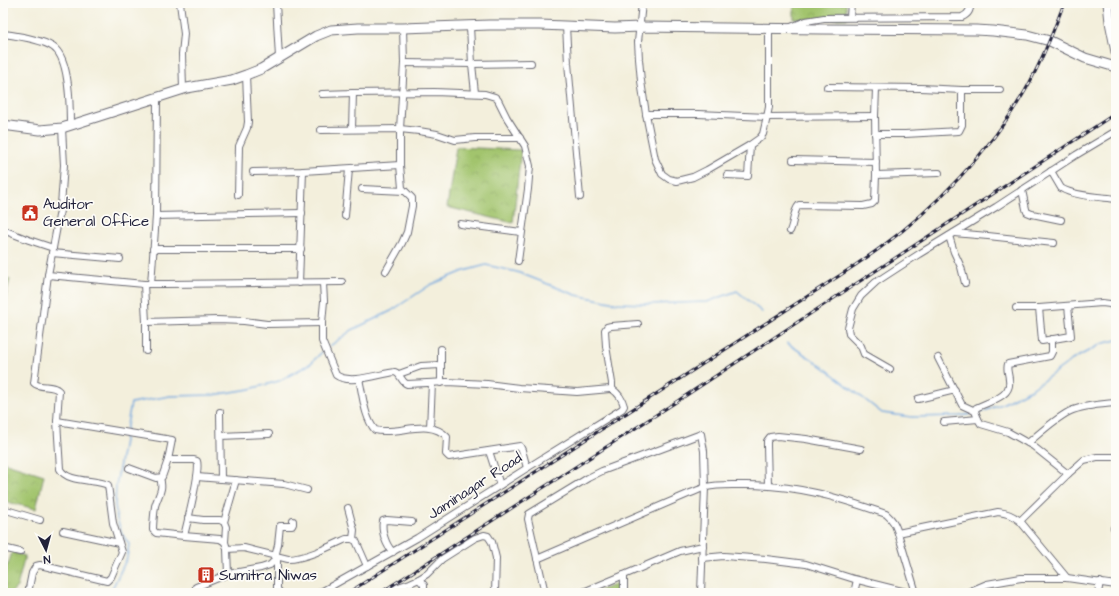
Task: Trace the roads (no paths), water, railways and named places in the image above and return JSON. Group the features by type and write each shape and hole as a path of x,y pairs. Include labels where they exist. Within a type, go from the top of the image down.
{"street":[{"path":"180,3 184,34 182,54 183,89"},
{"path":"276,3 279,58"},
{"path":"642,3 638,42 646,114 655,159 662,174 669,179 677,181 693,177 750,145 763,134 769,108 769,28"},
{"path":"850,17 851,3"},
{"path":"787,29 815,18 962,17 967,15 970,10 971,3"},
{"path":"1108,3 1116,52"},
{"path":"1113,3 1116,23"},
{"path":"3,125 40,130 66,127 183,89 232,80 261,69 306,41 324,32 358,28 521,24 615,28 969,30 1027,35 1050,41 1085,58 1116,66"},
{"path":"470,26 475,93"},
{"path":"566,26 580,197"},
{"path":"386,271 402,244 410,222 412,206 412,198 404,191 402,185 400,165 400,129 404,63 403,28"},
{"path":"3,34 36,40 55,48 64,63 68,79 61,205 48,275 34,383 58,390 57,421 60,470 65,475 71,477 108,485 112,517 122,549 121,555 111,577 108,580 102,580 37,565 32,573 28,593"},
{"path":"404,63 531,63"},
{"path":"238,195 239,146 248,122 246,75"},
{"path":"827,88 1000,90"},
{"path":"790,231 799,204 863,206 874,203 876,199 876,88"},
{"path":"875,134 959,131 962,125 962,90"},
{"path":"322,94 402,92 475,93 492,95 498,100 507,118 525,146 530,166 518,261"},
{"path":"352,129 353,93"},
{"path":"151,284 156,216 157,97"},
{"path":"646,114 875,116"},
{"path":"321,130 400,129 442,135 455,140 475,138 520,138"},
{"path":"890,369 864,354 861,346 850,336 848,332 853,309 861,296 876,282 1022,190 1051,170 1116,131"},
{"path":"727,175 748,176 750,145"},
{"path":"794,160 876,162"},
{"path":"253,172 349,169 400,165"},
{"path":"345,216 349,169"},
{"path":"1051,170 1058,184 1064,190 1076,194 1116,199"},
{"path":"300,283 304,171"},
{"path":"876,175 939,173"},
{"path":"362,189 404,191"},
{"path":"1022,190 1027,212 1061,220"},
{"path":"156,216 302,213"},
{"path":"460,224 521,232"},
{"path":"3,230 52,251 120,259"},
{"path":"951,234 988,236 1054,243"},
{"path":"951,234 954,252 961,268 965,283"},
{"path":"153,249 301,249"},
{"path":"48,275 144,284 342,282"},
{"path":"323,283 323,346 330,358 336,375 348,379 359,379 397,372 405,384 441,382 495,384 519,388 577,392 612,389 604,330 611,326 638,324"},
{"path":"144,284 146,351"},
{"path":"1016,308 1040,308 1105,303 1110,304 1116,309"},
{"path":"1040,308 1042,341 1071,336 1068,306"},
{"path":"146,322 217,320 268,324 322,323"},
{"path":"975,411 976,408 999,397 1008,390 1010,383 1007,368 1008,364 1050,356 1052,352 1052,339"},
{"path":"441,349 441,382"},
{"path":"938,358 962,405 975,411 981,424 1008,432 1028,443 1068,474"},
{"path":"399,374 421,366 441,365"},
{"path":"359,379 365,409 370,423 375,430 383,431 430,428 441,431 447,437 446,454 449,457 520,446 527,468"},
{"path":"430,428 432,383"},
{"name":"Jaminagar Road","path":"319,593 445,521 622,409 624,406 623,402 612,389"},
{"path":"918,399 955,390"},
{"path":"1028,443 1072,410 1085,406 1116,403"},
{"path":"220,412 221,479"},
{"path":"944,422 978,419"},
{"path":"57,421 172,440 168,460 163,475 160,478"},
{"path":"221,436 269,434"},
{"path":"545,593 528,519 529,515 538,508 602,471 701,434 704,451 705,487 701,593"},
{"path":"768,485 767,441 770,437 778,436 806,439 860,449"},
{"path":"489,451 500,485"},
{"path":"1020,521 1078,465 1089,458 1116,457"},
{"path":"168,460 196,460 198,463 197,477 184,536"},
{"path":"129,468 156,478 160,478"},
{"path":"197,477 284,484 307,490"},
{"path":"160,478 162,485 155,510 154,531 158,533 220,539 225,542"},
{"path":"228,574 227,549 225,542 226,527 224,522 236,480"},
{"path":"537,558 705,487 768,485 813,492 854,503 886,514 895,523 916,593"},
{"path":"348,508 354,530 353,539"},
{"path":"3,509 40,520"},
{"path":"898,533 998,512 1005,512 1020,521 1067,578"},
{"path":"188,518 220,520 224,522"},
{"path":"280,593 277,589 276,556 280,526 292,526 293,521"},
{"path":"393,552 386,540 382,521 412,522"},
{"path":"63,531 120,543"},
{"path":"389,593 398,587 410,584 419,579 427,574 442,559 475,538 484,535 488,536 492,542 496,558 495,593"},
{"path":"227,549 244,548 288,560 323,549 346,539 353,539 356,541 367,566"},
{"path":"581,593 680,551 703,546"},
{"path":"3,548 20,552"},
{"path":"196,586 228,574 267,567 272,563 276,556"},
{"path":"702,558 724,556 806,564 857,580 910,593"},
{"path":"624,575 624,593"},
{"path":"966,593 987,584 1021,578 1067,578 1116,585"},
{"path":"419,579 424,585 424,593"},
{"path":"854,593 857,580"},
{"path":"1098,593 1100,582"}],"waterway":[{"path":"330,346 352,330 391,311 430,285 464,271 486,265 517,272 576,295 616,303 650,304 707,302 737,291 762,312"},
{"path":"982,412 1002,404 1033,388 1072,360 1101,344 1116,340"},
{"path":"787,343 822,366 882,413 912,417 960,416 971,414"},
{"path":"126,431 131,403 170,396 213,395 250,389 279,381 310,364 322,352"},
{"path":"110,593 127,558 129,544 122,534 117,519 115,505 116,486 125,435"}],"railway":[{"path":"348,593 842,274 875,251 921,215 960,177 996,135 1011,113 1036,70 1064,3"},
{"path":"380,593 676,402 1116,113"}],"place":[{"name":"Auditor General Office","path":"30,213"},
{"name":"Sumitra Niwas","path":"206,575"}]}
